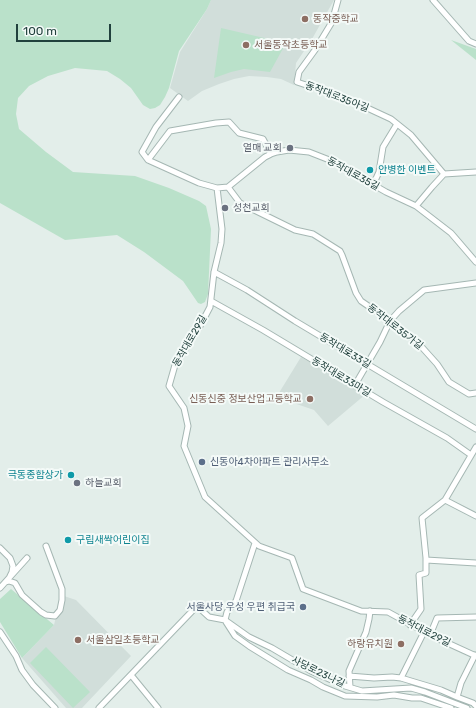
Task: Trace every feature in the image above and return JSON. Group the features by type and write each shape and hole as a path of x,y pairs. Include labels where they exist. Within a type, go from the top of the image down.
{"street":[{"name":"동작대로35아길","path":"338,0 332,22 315,50 299,72 297,82 330,93 391,119 411,135 444,174"},
{"path":"433,0 469,41 476,44"},
{"path":"179,97 156,127 142,152 148,160 199,182 217,188 228,187"},
{"path":"148,160 170,131 216,122 229,122 239,133 263,138 271,154"},
{"path":"374,185 379,172 383,147 397,124"},
{"name":"동작대로35길","path":"228,187 265,157 271,154 289,150 309,152 332,161 386,192 416,206 451,233 476,262"},
{"path":"416,206 444,174 476,172"},
{"name":"동작대로35가길","path":"228,187 240,203 252,210 295,230 313,234 340,251 356,293 361,301 390,321 419,344 437,364 449,382 469,394 476,393"},
{"name":"동작대로29길","path":"217,188 222,229 221,243 214,272 210,307 200,326 175,365 168,386 184,408 188,426 184,446 205,496 258,546 292,558 303,589 361,611 388,612 430,636 475,655"},
{"name":"동작대로33길","path":"214,272 247,290 295,321 476,429"},
{"path":"355,385 380,342 390,321 424,290 476,283"},
{"name":"동작대로33마길","path":"211,301 447,438 471,455"},
{"path":"410,625 421,609 419,575 426,573 422,518 445,500 476,447"},
{"path":"445,500 476,516"},
{"path":"225,620 227,612 236,601 255,543"},
{"path":"6,582 9,581 15,583 22,595 41,612 46,615 55,616 60,610 62,589 46,546"},
{"path":"0,548 10,558 13,566 12,572 6,582"},
{"path":"0,588 28,558"},
{"path":"426,560 476,563"},
{"name":"사당로23나길","path":"100,708 197,606 209,617 225,620 249,638 272,648 311,671 328,679 362,691 411,688 466,708"},
{"path":"350,687 349,671 366,632 370,611"},
{"path":"430,636 436,618 476,617"},
{"name":"사당로23나길","path":"225,620 235,636 249,646 288,670 311,680 322,687 345,696 394,696 421,698 451,708"},
{"path":"0,632 16,656 22,670 33,685 55,708"},
{"path":"400,678 424,632"},
{"path":"457,697 461,683 475,655"},
{"path":"131,675 158,708"},
{"path":"349,676 400,678 441,690 473,703 476,706"},
{"path":"377,697 378,690"}],"shaded area":[{"name":"서울동작초등학교","path":"211,0 334,0 312,39 296,63 294,85 281,79 249,76 219,84 202,91 188,101 170,88 180,52"},
{"path":"301,357 366,394 328,426 314,410 282,399 274,401"},
{"name":"서울삼일초등학교","path":"61,595 76,600 131,656 82,708 66,708 22,658 54,625"}],"green space":[{"path":"0,0 211,0 207,9 179,51 169,88 160,105 155,108 150,109 143,105 131,88 107,71 75,68 48,76 29,86 18,98 16,114 19,129 73,172 135,176 169,188 199,201 206,206 211,229 208,294 205,302 201,304 198,303 183,281 144,252 117,235 65,240 0,203"},
{"path":"221,28 286,43 270,72 244,69 214,78"},
{"path":"451,40 476,49 476,60"},
{"path":"11,589 54,625 22,658 0,622 0,599"},
{"path":"46,647 90,692 73,708 30,663"}],"place":[{"name":"동작중학교","path":"305,19"},
{"name":"서울동작초등학교","path":"246,45"},
{"name":"열매 교회","path":"290,148"},
{"name":"안병한 이벤트","path":"370,170"},
{"name":"성천교회","path":"225,208"},
{"name":"신동신중 정보산업고등학교","path":"310,399"},
{"name":"신동아4차아파트 관리사무소","path":"202,462"},
{"name":"극동종합상가","path":"71,475"},
{"name":"하늘교회","path":"77,483"},
{"name":"구립새싹어린이집","path":"68,540"},
{"name":"서울사당 우성 우편 취급국","path":"303,607"},
{"name":"서울삼일초등학교","path":"78,640"},
{"name":"하랑유치원","path":"401,644"}]}
